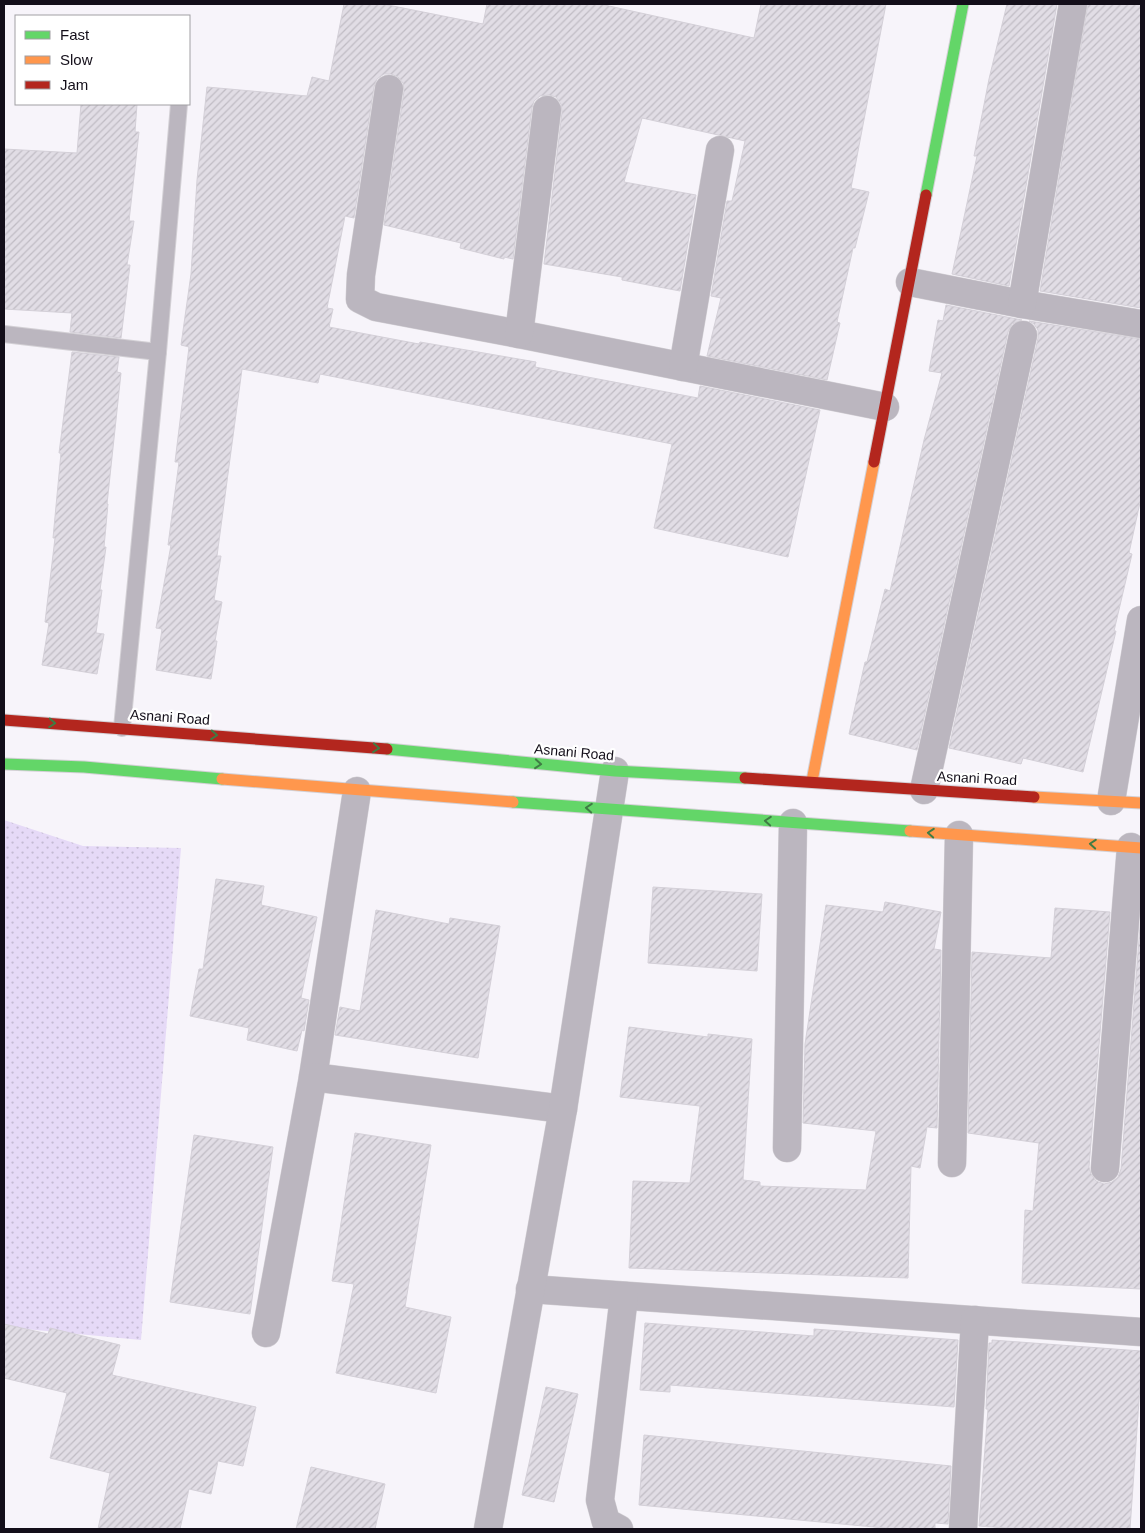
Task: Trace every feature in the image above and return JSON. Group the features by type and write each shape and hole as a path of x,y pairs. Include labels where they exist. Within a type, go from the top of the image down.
{"street":[{"path":"812,781 963,4"},
{"path":"1022,304 1073,4"},
{"path":"389,89 361,275 360,298 376,307 885,407"},
{"path":"519,334 547,110"},
{"path":"683,367 720,150"},
{"path":"910,282 1022,304 1141,324"},
{"path":"924,790 1022,335"},
{"path":"1111,801 1141,620"},
{"name":"Asnani Road","path":"4,720 330,744 615,771 812,781 924,790 1141,803"},
{"path":"4,764 84,767 357,791 1136,847 1105,1168"},
{"path":"488,1529 563,1110 615,771"},
{"path":"266,1334 313,1076 357,791"},
{"path":"787,1148 793,823"},
{"path":"952,1163 959,835"},
{"path":"313,1076 563,1110"},
{"path":"530,1288 1141,1332"},
{"path":"619,1529 606,1522 600,1500 624,1296"},
{"path":"962,1529 975,1320"}],"lane":[{"path":"122,728 158,352 179,105"},
{"path":"4,334 158,352"}],"shaded area":[{"path":"4,820 83,846 181,848 141,1340 4,1327"}],"building":[{"path":"344,4 383,4 483,24 487,4 600,4 754,38 761,4 886,4 851,188 869,192 855,248 853,248 837,322 840,323 827,380 707,356 721,298 711,296 727,201 732,201 745,141 642,118 624,182 696,195 680,291 622,280 622,277 544,264 562,112 561,104 556,97 549,95 540,96 534,101 532,108 513,259 504,257 504,259 460,248 461,243 384,225 404,91 403,83 398,77 384,74 377,79 374,87 354,218 345,216 327,308 333,309 329,327 419,344 420,342 536,362 535,367 698,398 700,386 820,410 788,557 654,528 672,444 320,374 318,383 242,369 217,556 221,556 214,600 222,602 211,679 156,670 162,629 156,628 171,545 168,545 179,462 175,462 189,347 181,345 191,274 197,180 207,87 307,96 312,77 329,81"},
{"path":"1007,4 1057,4 1009,286 952,274 977,156 974,156 989,79"},
{"path":"1088,4 1141,4 1141,308 1040,291"},
{"path":"81,105 137,105 135,132 139,132 129,221 134,221 127,265 130,265 121,338 70,332 72,313 4,309 4,149 77,153"},
{"path":"946,305 1022,320 1012,324 1008,332 917,750 849,734 865,662 867,662 885,589 890,591 924,440 942,373 929,371 938,320 943,321"},
{"path":"1029,321 1141,339 1141,498 1129,553 1132,554 1114,631 1116,631 1083,772 1023,758 1021,764 949,748 1038,338 1038,330"},
{"path":"72,352 119,357 117,372 121,373 107,504 104,547 106,547 100,590 102,590 96,633 104,634 97,674 42,665 49,623 45,622 55,538 53,538 61,453 59,453"},
{"path":"216,879 264,886 261,905 317,917 301,998 309,1000 304,1031 302,1030 297,1051 247,1040 249,1028 190,1016 199,969 203,969"},
{"path":"653,887 762,894 757,971 648,963"},
{"path":"885,902 941,912 934,949 941,950 937,1128 927,1127 920,1168 911,1166 908,1278 629,1268 633,1181 690,1183 700,1106 620,1097 629,1027 708,1037 708,1034 752,1039 743,1180 760,1182 760,1186 866,1190 876,1131 803,1123 805,1044 826,905 883,912"},
{"path":"1055,908 1110,912 1089,1167 1096,1181 1104,1184 1112,1182 1118,1177 1121,1169 1141,914 1141,1289 1022,1283 1025,1210 1033,1211 1039,1143 968,1133 972,952 1051,958"},
{"path":"376,910 449,924 450,918 500,926 478,1058 335,1035 340,1007 360,1011"},
{"path":"355,1133 431,1145 405,1307 451,1317 436,1393 336,1373 354,1284 332,1281"},
{"path":"194,1135 273,1147 250,1314 170,1302"},
{"path":"645,1323 814,1336 814,1329 958,1340 954,1407 670,1385 670,1392 640,1390"},
{"path":"4,1324 48,1334 50,1328 120,1345 112,1375 256,1407 243,1466 218,1461 211,1494 189,1489 180,1529 98,1529 110,1473 50,1458 67,1393 4,1378"},
{"path":"992,1340 1141,1351 1130,1529 1020,1529 979,1526 988,1409 986,1409 989,1343 992,1343"},
{"path":"546,1387 578,1394 554,1502 522,1495"},
{"path":"644,1435 951,1466 948,1524 935,1523 935,1529 895,1529 639,1505"},
{"path":"311,1467 385,1484 375,1529 296,1529"}],"traffic: fast":[{"path":"926,195 963,4"},
{"path":"387,749 615,771 745,778"},
{"path":"4,764 84,767 222,779"},
{"path":"513,802 910,831"}],"traffic: slow":[{"path":"812,781 874,462"},
{"path":"222,779 513,802"},
{"path":"1034,797 1141,803"},
{"path":"910,831 1141,848"}],"traffic: jam":[{"path":"874,462 926,195"},
{"path":"4,720 387,749"},
{"path":"745,778 1034,797"}]}
